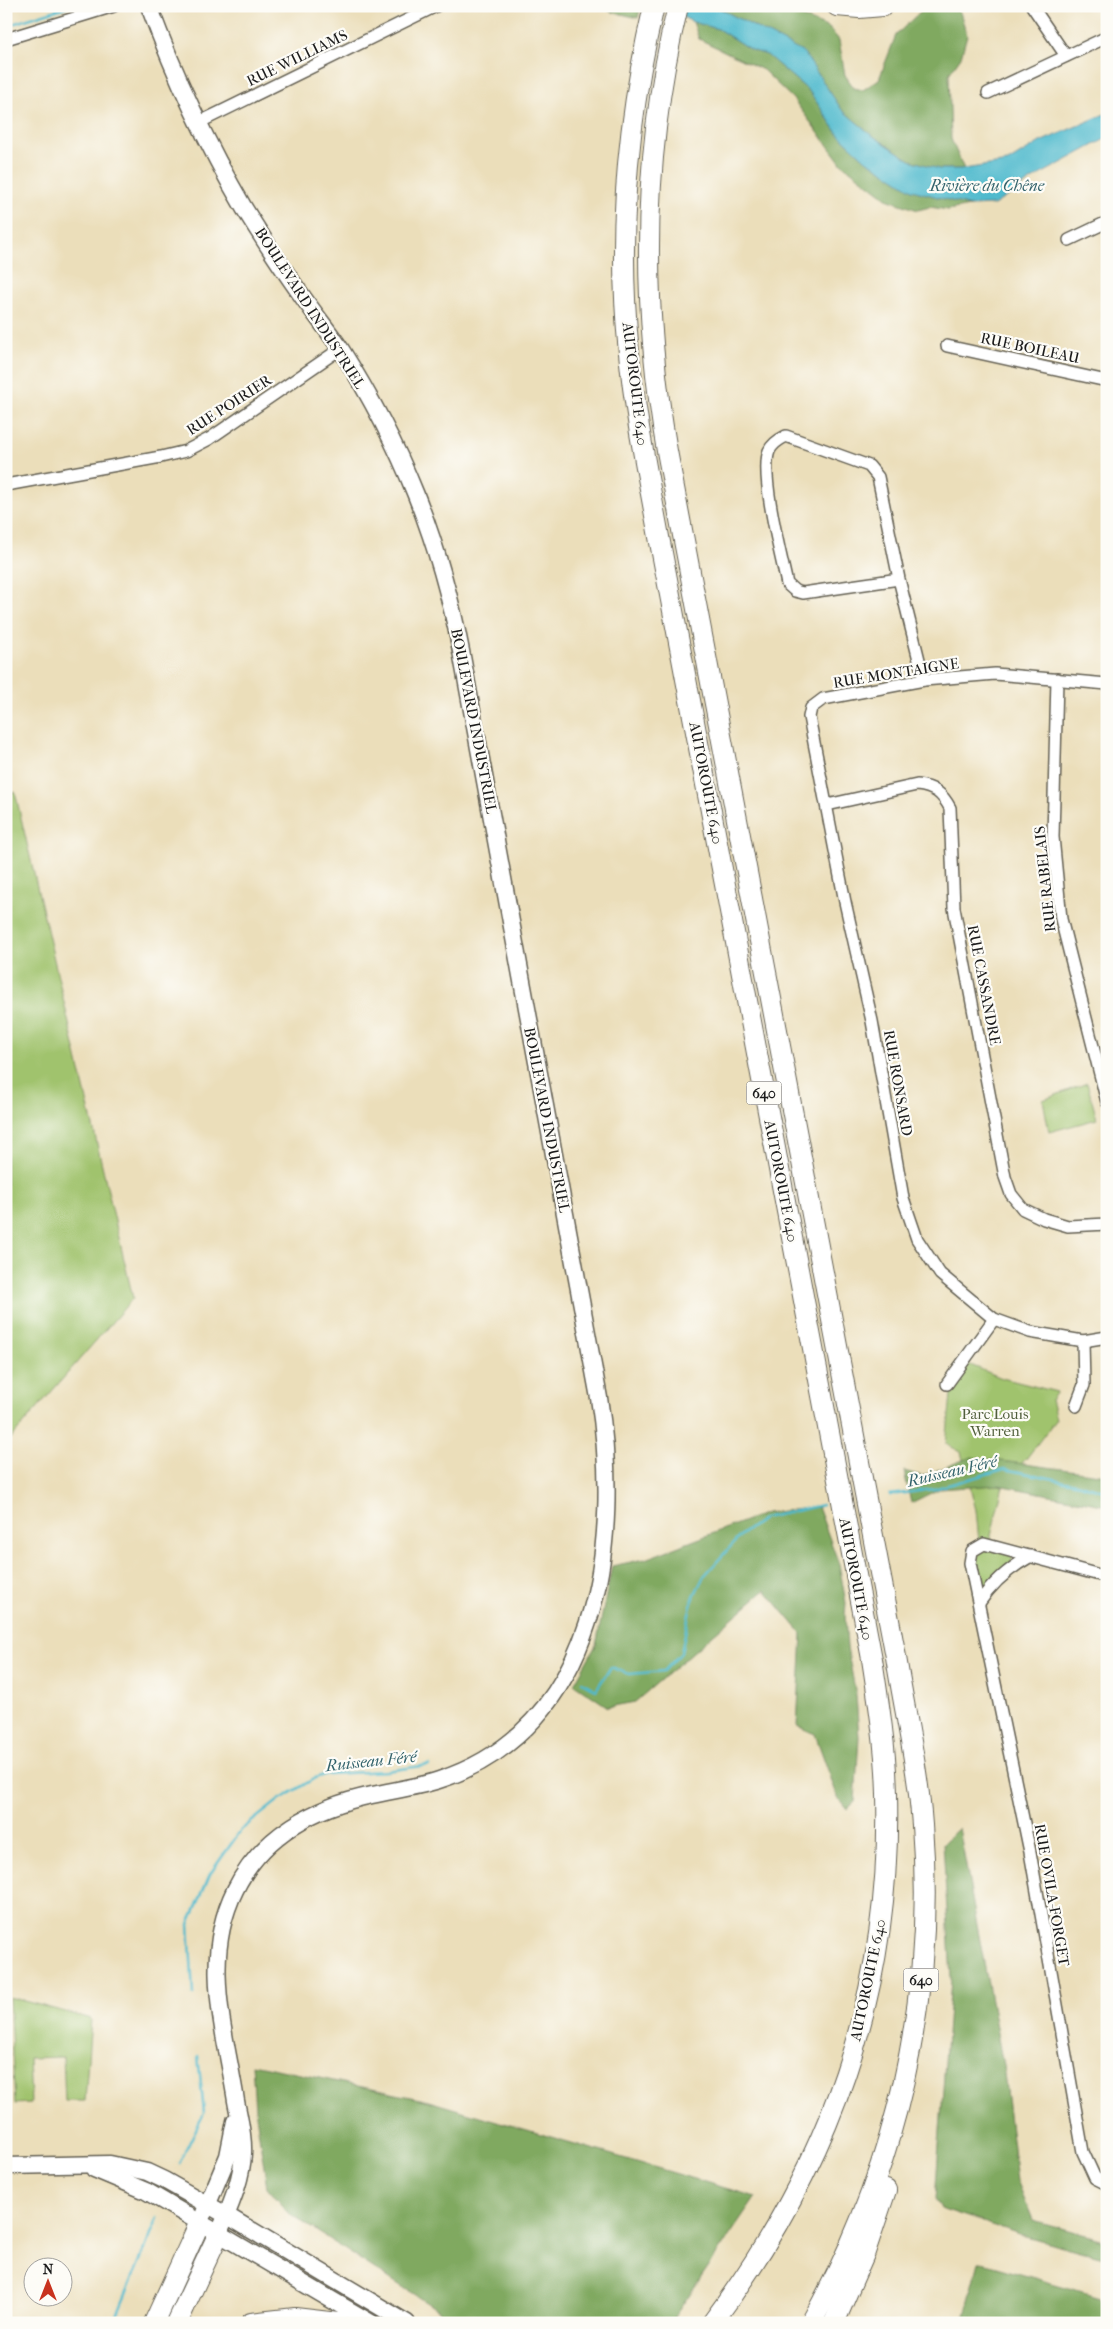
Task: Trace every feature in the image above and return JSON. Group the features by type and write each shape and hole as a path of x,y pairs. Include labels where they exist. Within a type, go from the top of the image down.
{"highway":[{"path":"837,6 859,8 883,6"},
{"name":"AUTOROUTE 640","path":"654,7 633,120 626,203 625,290 634,392 659,537 872,1659 885,1759 886,1868 881,1928 861,2025 845,2078 820,2144 786,2211 757,2259 712,2323"},
{"name":"AUTOROUTE 640","path":"676,13 659,107 649,205 648,286 656,380 666,443 880,1571 916,1776 923,1837 924,1929 920,1987 907,2070 879,2191 864,2232 811,2323"},
{"path":"154,2323 204,2213"},
{"path":"177,2323 222,2224"},
{"path":"834,2323 864,2232"},
{"path":"251,2323 295,2318 338,2323"}],"street":[{"path":"6,38 114,6"},
{"name":"BOULEVARD INDUSTRIEL","path":"149,6 198,123 265,242 340,348 380,418 405,468 428,524 447,586 600,1398 606,1454 607,1510 599,1584 585,1635 564,1678 546,1704 529,1723 501,1748 460,1772 428,1783 349,1800 306,1818 270,1842 257,1854 244,1872 223,1920 216,1964 218,1998 243,2141 243,2160 222,2224"},
{"name":"RUE WILLIAMS","path":"198,123 436,6"},
{"path":"1032,6 1066,56"},
{"path":"988,93 1107,37"},
{"path":"1068,240 1107,222"},
{"name":"RUE BOILEAU","path":"947,346 1107,381"},
{"name":"RUE POIRIER","path":"6,485 161,457 186,450 209,440 340,348"},
{"path":"899,578 803,592 795,592 787,584 767,484 769,451 778,440 786,436 869,466 878,477 899,578 924,680"},
{"name":"RUE MONTAIGNE","path":"812,708 823,700 924,680 995,674 1107,684"},
{"name":"RUE RABELAIS","path":"1057,679 1054,837 1061,919 1107,1102"},
{"name":"RUE RONSARD","path":"812,708 808,717 845,902 872,1021 903,1198 916,1239 940,1274 994,1319 1030,1332 1083,1341 1107,1337"},
{"name":"RUE CASSANDRE","path":"827,805 917,785 931,787 943,795 950,808 954,908 1005,1177 1011,1194 1023,1209 1044,1219 1068,1226 1107,1224"},
{"path":"947,1384 994,1319"},
{"path":"1076,1406 1084,1385 1083,1341"},
{"name":"RUE OVILA-FORGET","path":"1107,1577 984,1544 972,1550 970,1563 1030,1852 1083,2152 1095,2178 1107,2184"},
{"path":"979,1603 989,1588 1011,1567 1031,1556"},
{"name":"BOULEVARD INDUSTRIEL","path":"204,2213 230,2150 237,2106"},
{"path":"6,2166 70,2164 92,2169 204,2213 371,2323"},
{"path":"222,2224 407,2323"}],"green space":[{"path":"604,6 641,6 638,18 609,11"},
{"path":"715,6 777,6 829,28 839,40 845,75 854,88 863,90 879,79 896,35 925,7 951,6 960,12 967,35 961,57 949,74 951,139 964,169 938,169 910,160 873,136 842,110 804,53"},
{"path":"693,22 718,29 751,50 767,55 809,91 839,135 866,160 912,190 970,206 948,210 930,207 918,210 889,200 841,163 793,99 763,70 699,39"},
{"path":"15,792 133,1298 6,1444 6,794"},
{"path":"1087,1083 1097,1119 1049,1132 1043,1100"},
{"name":"Parc Louis Warren","path":"968,1364 1002,1378 1057,1392 1051,1400 1056,1419 1026,1459 1004,1481 990,1540 979,1542 976,1510 961,1452 946,1444 952,1385"},
{"path":"971,1457 1107,1475 1107,1506 998,1485 939,1489 911,1503 904,1471 922,1476"},
{"path":"818,1507 839,1564 846,1603 847,1647 856,1695 859,1737 855,1802 847,1809 838,1798 815,1734 797,1726 802,1634 765,1590 635,1702 608,1707 574,1684 596,1645 612,1566 645,1559 766,1513"},
{"path":"984,1544 1013,1553 1011,1567 989,1588 978,1587 972,1551"},
{"path":"959,1828 1003,2065 1017,2180 1033,2220 1107,2241 1107,2258 1029,2237 943,2209 935,2199 951,1979 943,1843"},
{"path":"9,1997 91,2019 85,2101 65,2101 63,2057 29,2058 31,2103 15,2104"},
{"path":"252,2064 425,2100 756,2197 670,2323 458,2323 290,2214 267,2187 255,2109"},
{"path":"139,2177 147,2179 192,2205 190,2209 138,2180"},
{"path":"979,2262 1107,2299 1107,2323 963,2323"}],"water":[{"name":"Rivière du Chêne","path":"660,6 715,6 804,53 842,110 873,136 910,160 939,169 964,169 1008,162 1040,142 1107,113 1107,138 1041,174 994,205 970,206 912,190 866,160 839,135 809,91 767,55 751,50 718,29 693,22"}],"waterway":[{"path":"6,26 69,6"},
{"name":"Ruisseau Féré","path":"890,1495 934,1489 1004,1469 1080,1484 1107,1492"},
{"name":"Ruisseau Féré","path":"582,1682 596,1690 611,1667 629,1674 664,1671 681,1653 692,1600 704,1576 741,1535 764,1518 822,1505"},
{"name":"Ruisseau Féré","path":"193,1995 189,1924 210,1874 241,1830 279,1800 315,1778 327,1774 386,1771 429,1765"},
{"name":"Ruisseau Féré","path":"179,2164 204,2113 198,2056"},
{"name":"Ruisseau Féré","path":"114,2323 158,2217"}]}
